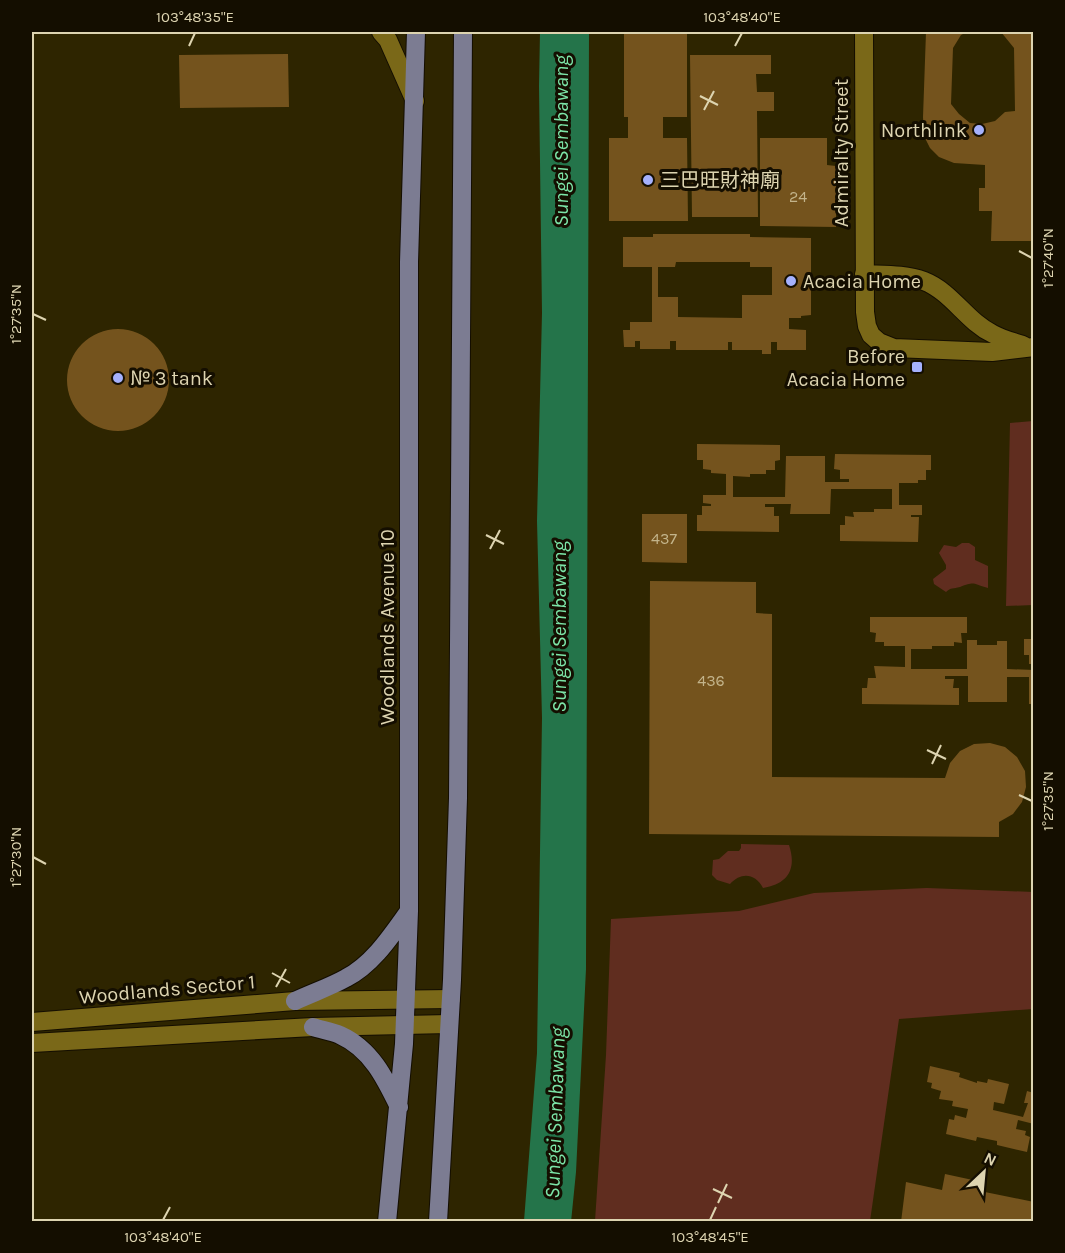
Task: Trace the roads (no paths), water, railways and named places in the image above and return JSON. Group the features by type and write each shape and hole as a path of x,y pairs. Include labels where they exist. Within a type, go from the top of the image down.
{"main road":[{"name":"Woodlands Avenue 10","path":"387,1221 400,1108 409,911 409,262 416,32"},
{"path":"438,1221 451,999 458,810 463,32"},
{"path":"295,1001 348,978 361,968 385,945 409,911"},
{"path":"313,1027 341,1035 367,1054 381,1070 400,1108"}],"street":[{"path":"381,32 388,40 415,101"},
{"name":"Admiralty Street","path":"864,32 864,274 867,326 871,335 879,342 894,348 912,350 992,352 1031,347"},
{"name":"Admiralty Street","path":"864,274 902,275 924,281 945,292 968,315 992,334 1031,347"},
{"name":"Woodlands Sector 1","path":"32,1022 295,1001 451,999"},
{"path":"32,1043 313,1027 449,1024"}],"water":[{"name":"Sungei Sembawang","path":"540,32 589,32 586,969 576,1172 571,1222 524,1221 537,1053 542,718 537,521 542,313"}],"place":[{"name":"Northlink","path":"979,130"},
{"name":"三巴旺財神廟","path":"648,180"},
{"name":"Acacia Home","path":"791,281"},
{"name":"Before Acacia Home","path":"917,367"},
{"name":"№ 3 tank","path":"118,378"}]}
